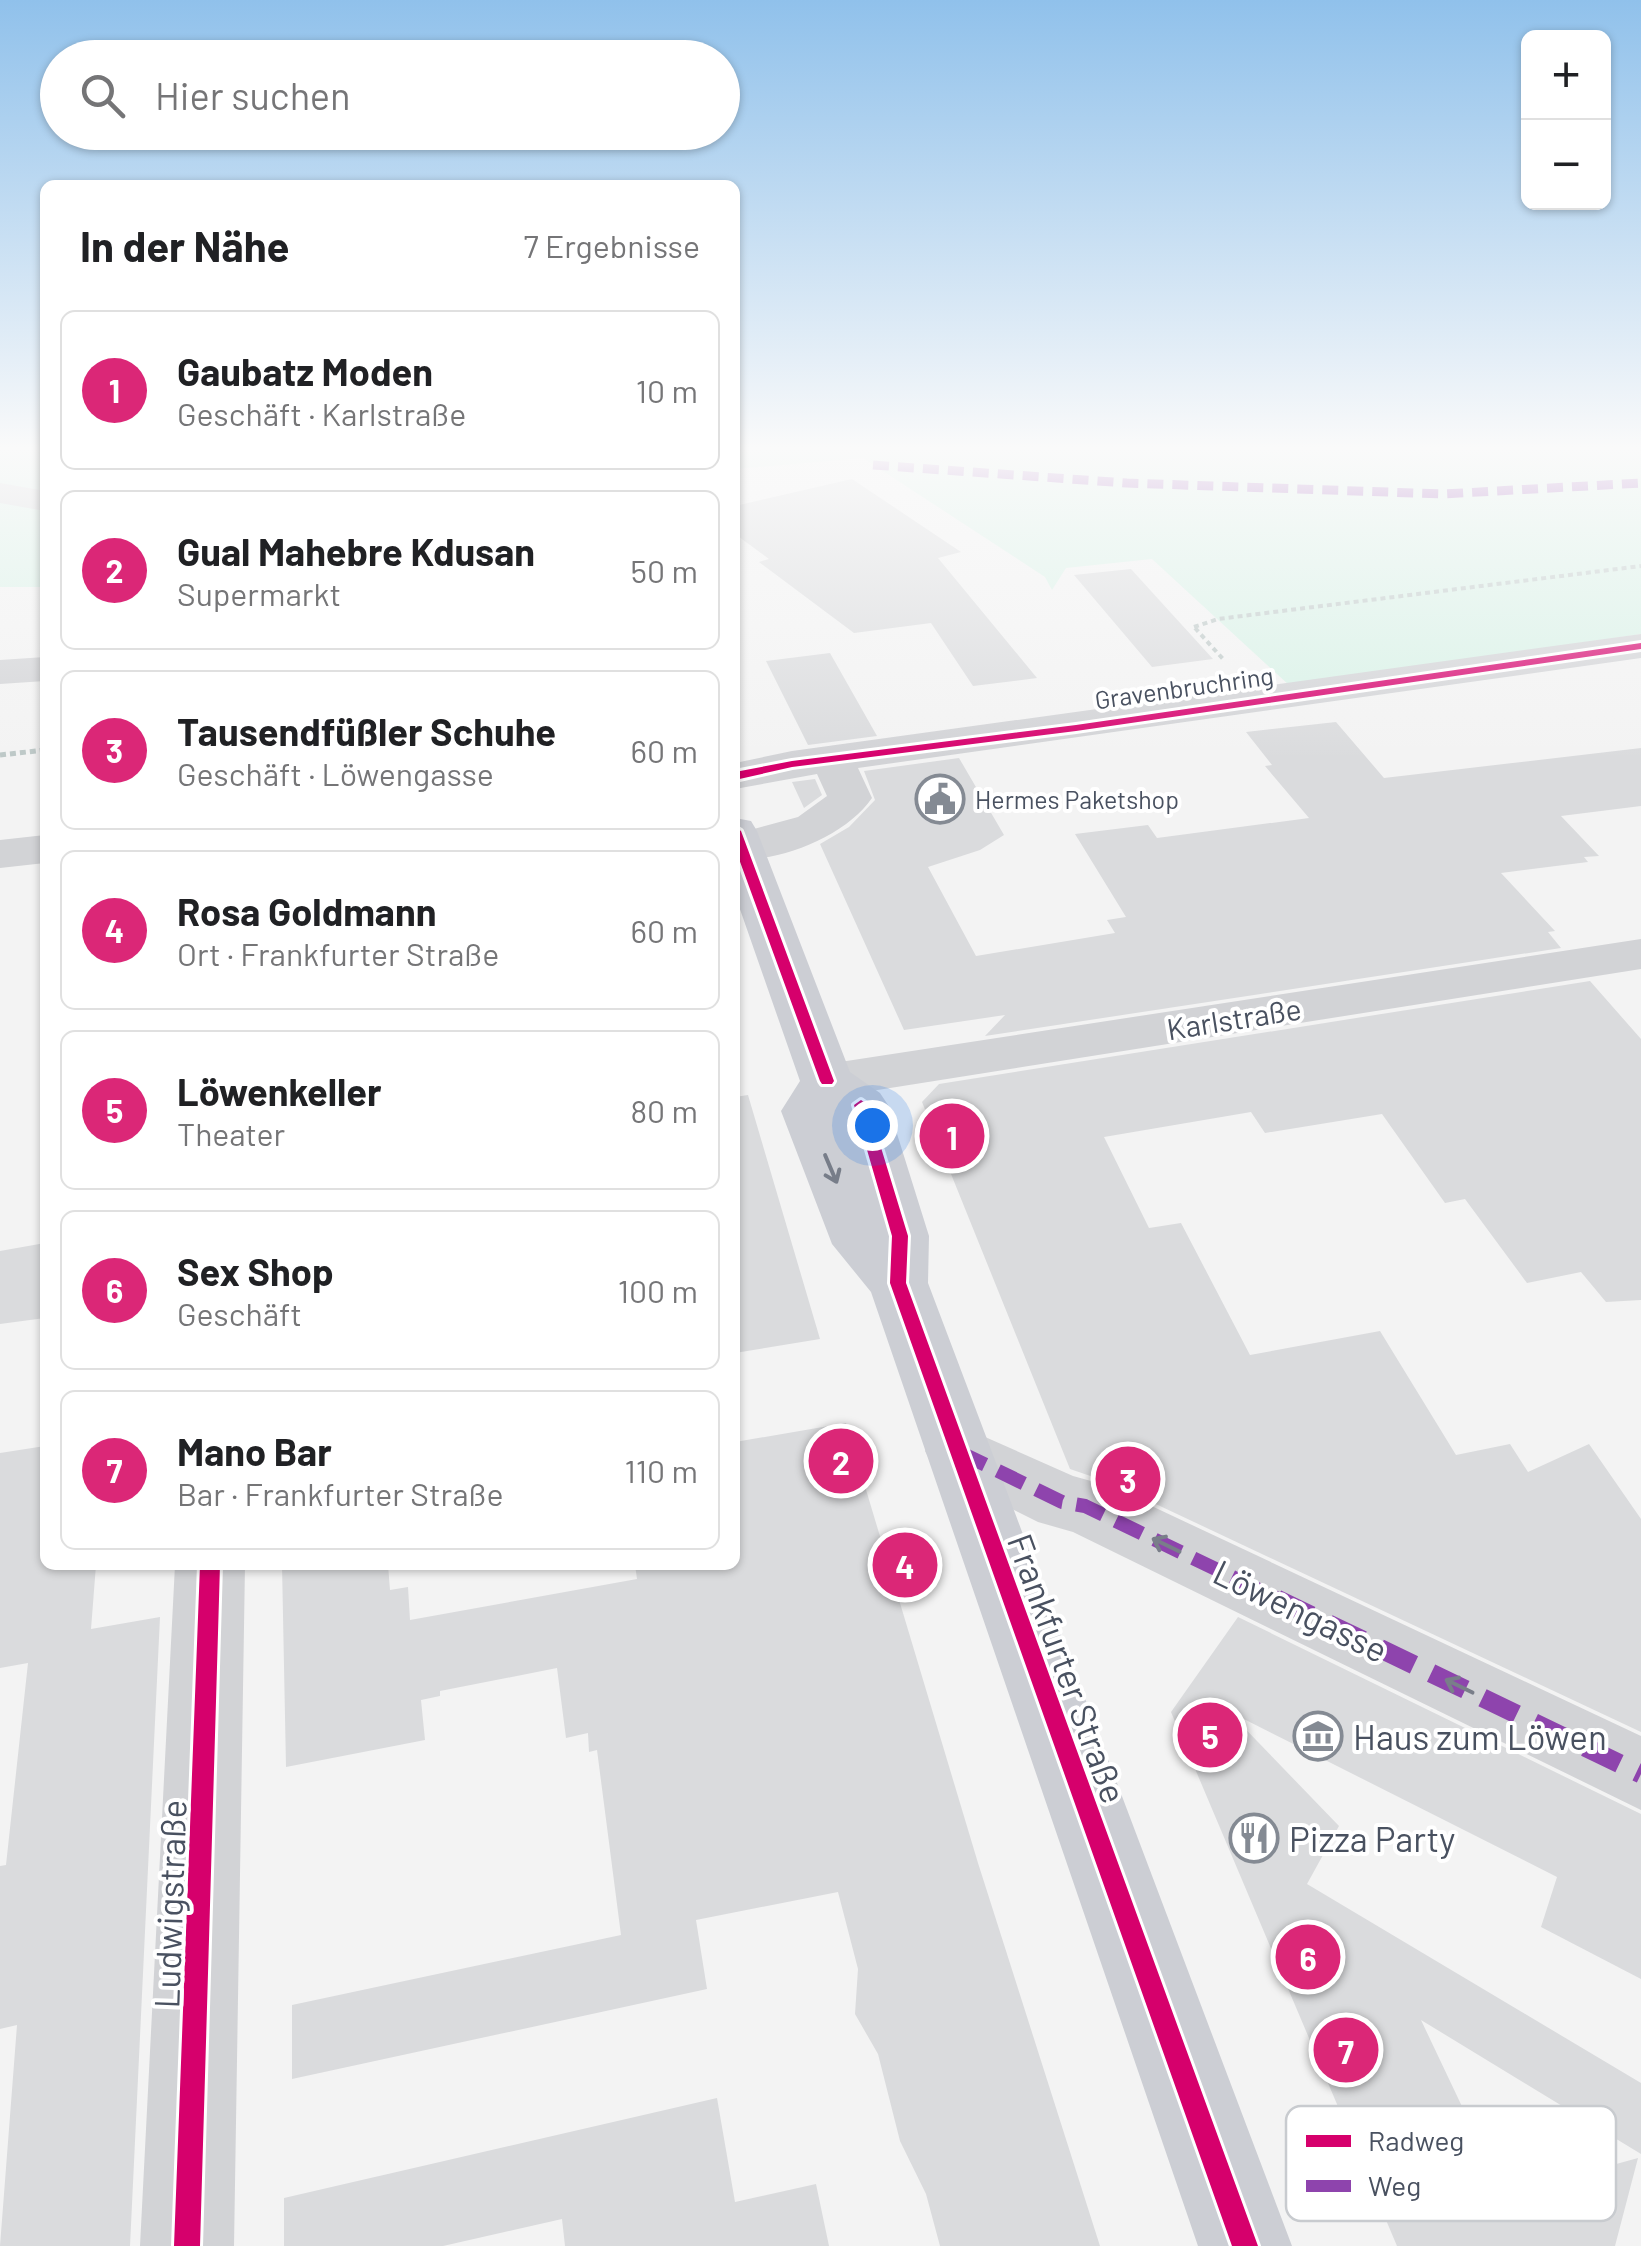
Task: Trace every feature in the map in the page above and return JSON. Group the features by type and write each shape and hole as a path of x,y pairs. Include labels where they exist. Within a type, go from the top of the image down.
{"main road":[{"path":"740,843 827,1082"},
{"name":"Frankfurter Straße","path":"827,1082 808,1111 862,1244 898,1282 1245,2246"}],"street":[{"name":"Gravenbruchring","path":"740,775 832,758 1641,646"},
{"path":"0,672 40,670"},
{"path":"740,838 798,835 834,818 850,798 832,758"},
{"path":"0,854 40,850"},
{"name":"Karlstraße","path":"827,1082 1633,965"},
{"name":"Löwengasse","path":"958,1451 1062,1502 1085,1506 1641,1774"},
{"name":"Ludwigstraße","path":"187,2246 210,1570"}],"path":[{"path":"1224,660 1194,627 1218,619 1641,566"},
{"path":"0,752 40,750"}],"green space":[{"path":"0,550 40,550 40,587 0,587"},
{"path":"1003,550 1641,550 1641,634 1290,686 1152,559 1066,568 1052,590 1045,577"}],"building":[{"path":"757,550 958,550 961,552 938,558 1037,678 973,686 931,623 854,633 759,562 769,559"},
{"path":"1131,569 1213,659 1152,667 1074,575"},
{"path":"830,653 877,736 808,745 766,661"},
{"path":"1336,722 1384,778 1641,748 1641,806 1561,816 1599,856 1584,857 1588,862 1501,873 1555,931 1548,932 1561,948 985,1036 1005,1015 904,1030 820,844 849,827 875,800 864,771 959,758 1004,835 980,850 928,867 976,956 1115,933 1107,920 1126,917 1075,834 1148,825 1157,838 1309,818 1265,766 1272,765 1246,732"},
{"path":"815,779 822,795 804,808 792,782"},
{"path":"1590,981 1641,1039 1641,1300 1606,1302 1581,1272 1527,1283 1465,1199 1445,1203 1382,1114 1265,1133 1251,1112 1104,1137 1149,1228 1181,1223 1250,1355 1380,1331 1456,1455 1510,1444 1528,1472 1589,1444 1641,1519 1641,1732 1111,1483 1070,1469 922,1102 939,1084"},
{"path":"748,1095 820,1339 740,1352 740,1096"},
{"path":"40,1244 40,1319 0,1324 0,1251"},
{"path":"846,1423 978,1863 1100,2246 940,2246 926,2194 900,2141 878,2054 855,2014 858,1969 838,1892 696,1920 707,1989 292,2079 292,2005 621,1935 597,1750 589,1752 588,1733 566,1738 557,1668 440,1691 440,1696 421,1700 425,1740 286,1767 282,1570 388,1570 390,1590 408,1587 410,1620 637,1579 636,1570 740,1570 740,1441"},
{"path":"40,1447 40,1570 96,1570 91,1629 160,1617 130,2246 0,2246 17,2025 0,2029 0,1866 6,1865 28,1663 0,1668 0,1453"},
{"path":"1238,1617 1641,1814 1641,1979 1541,1927 1557,1877 1228,1711 1339,1826 1307,1884 1641,2083 1641,2154 1616,2139 1616,2106 1562,2106 1421,2020 1462,2106 1338,2106 1171,1712"},
{"path":"717,2098 735,2202 816,2184 829,2246 565,2246 562,2219 443,2246 284,2246 284,2198"},
{"path":"1638,2158 1615,2246 1397,2246 1386,2221 1616,2221 1616,2164"}],"marked path":[{"path":"959,1452 1062,1502 1085,1506 1641,1774"}],"cycle path":[{"path":"740,775 792,764 1076,728 1641,646"},
{"path":"740,845 827,1081"},
{"path":"861,1105 900,1236 898,1283 1245,2246"},
{"path":"187,2246 210,1570"}],"place":[{"name":"Hermes Paketshop","path":"940,799"},
{"name":"Gaubatz Moden","path":"952,1136"},
{"name":"Gual Mahebre Kdusan","path":"841,1461"},
{"name":"Tausendfüßler Schuhe","path":"1128,1479"},
{"name":"Rosa Goldmann","path":"905,1565"},
{"name":"Löwenkeller","path":"1210,1735"},
{"name":"Haus zum Löwen","path":"1318,1736"},
{"name":"Pizza Party","path":"1254,1838"},
{"name":"Sex Shop","path":"1308,1957"},
{"name":"Mano Bar","path":"1346,2050"}]}
